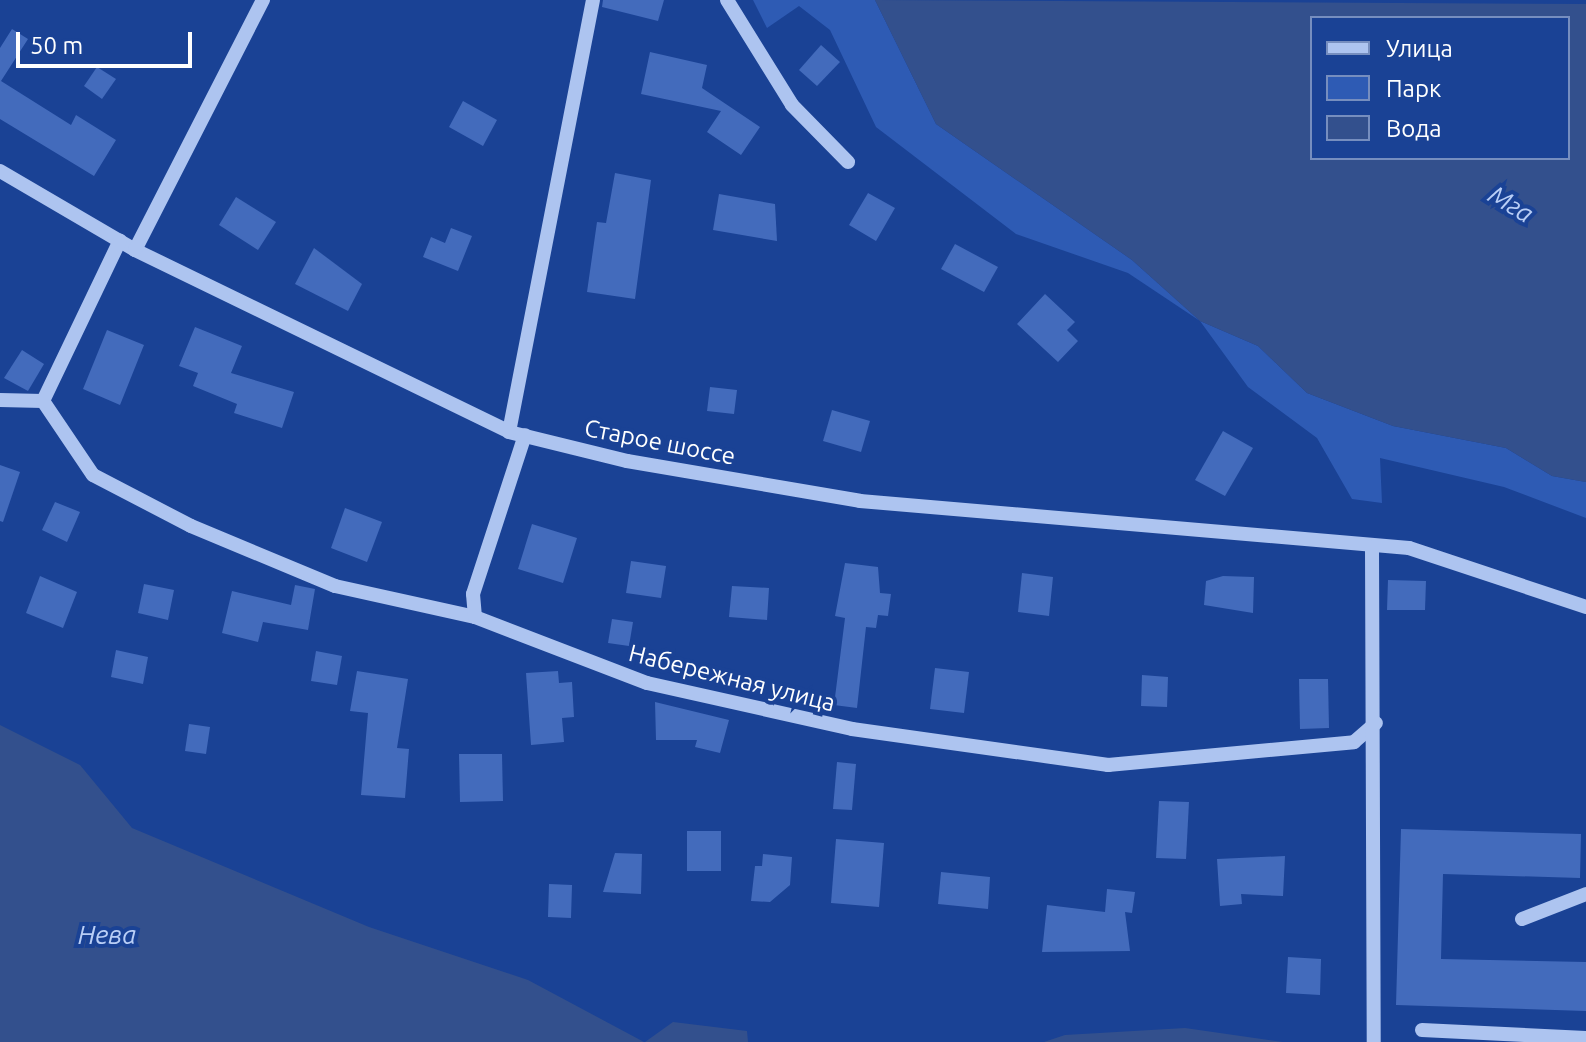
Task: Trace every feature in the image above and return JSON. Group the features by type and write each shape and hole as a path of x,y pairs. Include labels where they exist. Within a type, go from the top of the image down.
{"street":[{"path":"135,250 211,89 263,0"},
{"path":"509,432 593,0"},
{"path":"727,0 792,105 848,162"},
{"name":"Старое шоссе","path":"0,171 135,250 509,432 627,461 860,501 1447,556 1586,607"},
{"path":"0,400 43,401 120,240"},
{"name":"Набережная улица","path":"43,401 93,475 191,526 335,586 475,617 662,687 852,729 1108,765 1341,744 1376,723"},
{"path":"475,617 473,594 525,435"},
{"path":"1372,547 1376,723 1374,1042"},
{"path":"1522,919 1586,894"},
{"path":"1422,1030 1586,1038"}],"green space":[{"path":"753,0 875,0 936,124 1132,260 1200,321 1128,273 1016,234 876,127 830,30 799,6 767,28"},
{"path":"1200,321 1258,346 1307,393 1393,426 1506,448 1552,476 1586,482 1586,518 1504,487 1380,458 1382,503 1352,499 1317,438 1248,387"}],"water":[{"name":"Мга","path":"875,0 1586,4 1586,482 1552,476 1506,448 1393,426 1307,393 1258,346 1200,321 1132,260 936,124"},
{"name":"Нева","path":"0,725 80,765 132,828 369,927 528,980 644,1042 0,1042"},
{"path":"673,1022 747,1031 748,1042 645,1042"},
{"path":"1185,1028 1283,1042 1044,1042 1065,1035"}],"building":[{"path":"603,0 664,0 658,21 602,7"},
{"path":"12,29 28,39 1,81 71,125 76,115 116,140 94,176 0,119 0,48"},
{"path":"821,45 840,62 817,86 799,70"},
{"path":"650,52 707,65 702,88 760,127 741,155 707,132 721,111 641,94"},
{"path":"97,67 116,79 102,99 84,86"},
{"path":"463,101 497,120 483,146 449,127"},
{"path":"615,173 651,180 635,299 587,292 597,222 606,223"},
{"path":"868,193 895,208 876,241 849,225"},
{"path":"719,194 775,204 777,241 713,230"},
{"path":"236,197 276,222 258,250 219,225"},
{"path":"451,228 472,236 458,271 423,257 431,237 445,243"},
{"path":"955,244 998,267 984,292 941,269"},
{"path":"314,248 362,284 348,311 295,284"},
{"path":"1045,294 1075,322 1067,330 1078,341 1058,362 1017,324"},
{"path":"195,327 242,346 231,373 294,392 282,428 234,413 237,404 193,386 198,373 179,366"},
{"path":"107,330 144,345 120,405 83,389"},
{"path":"22,350 44,364 28,391 4,378"},
{"path":"710,387 737,390 734,414 707,411"},
{"path":"832,410 870,421 861,452 823,441"},
{"path":"1223,431 1253,448 1225,496 1195,480"},
{"path":"0,465 20,472 3,522 0,521"},
{"path":"55,502 80,512 67,542 42,530"},
{"path":"345,508 382,522 367,562 331,548"},
{"path":"532,524 577,538 563,583 518,569"},
{"path":"631,561 666,566 661,598 626,593"},
{"path":"845,563 878,567 880,593 891,594 888,616 878,615 876,628 866,627 857,708 834,705 845,618 835,616"},
{"path":"1022,573 1053,577 1049,616 1018,612"},
{"path":"40,576 77,592 63,628 26,613"},
{"path":"1223,576 1254,577 1253,613 1204,605 1206,581"},
{"path":"1388,580 1426,581 1425,610 1387,610"},
{"path":"144,584 174,590 168,620 138,613"},
{"path":"295,585 315,589 308,630 263,622 258,642 222,633 232,591 291,605"},
{"path":"732,586 769,588 767,620 729,617"},
{"path":"612,619 633,622 629,646 608,643"},
{"path":"116,650 148,657 143,684 111,677"},
{"path":"316,651 342,656 337,685 311,681"},
{"path":"935,668 969,672 964,713 930,709"},
{"path":"357,671 408,679 397,748 409,749 405,798 361,795 368,713 350,711"},
{"path":"558,671 559,683 572,682 574,717 562,718 564,742 531,745 526,673"},
{"path":"1142,675 1168,677 1167,707 1141,706"},
{"path":"1299,679 1328,679 1329,728 1300,729"},
{"path":"655,702 729,720 720,753 695,747 697,740 656,740"},
{"path":"189,724 210,727 206,754 185,751"},
{"path":"459,754 502,754 503,801 460,802"},
{"path":"837,762 856,764 852,810 833,809"},
{"path":"1159,801 1189,802 1186,859 1156,858"},
{"path":"1401,829 1581,834 1580,878 1443,874 1441,959 1586,962 1586,1011 1396,1005"},
{"path":"687,831 721,831 721,871 687,871"},
{"path":"836,839 884,843 879,907 831,903"},
{"path":"615,853 642,854 641,894 603,892"},
{"path":"763,854 792,857 790,885 770,902 751,901 755,866 762,866"},
{"path":"1285,856 1283,896 1241,894 1242,904 1220,906 1217,859"},
{"path":"941,872 990,877 988,909 938,904"},
{"path":"549,884 572,885 571,918 548,917"},
{"path":"1107,889 1135,892 1132,913 1125,912 1130,951 1042,952 1047,905 1105,912"},
{"path":"1288,957 1321,959 1320,995 1286,993"}]}
